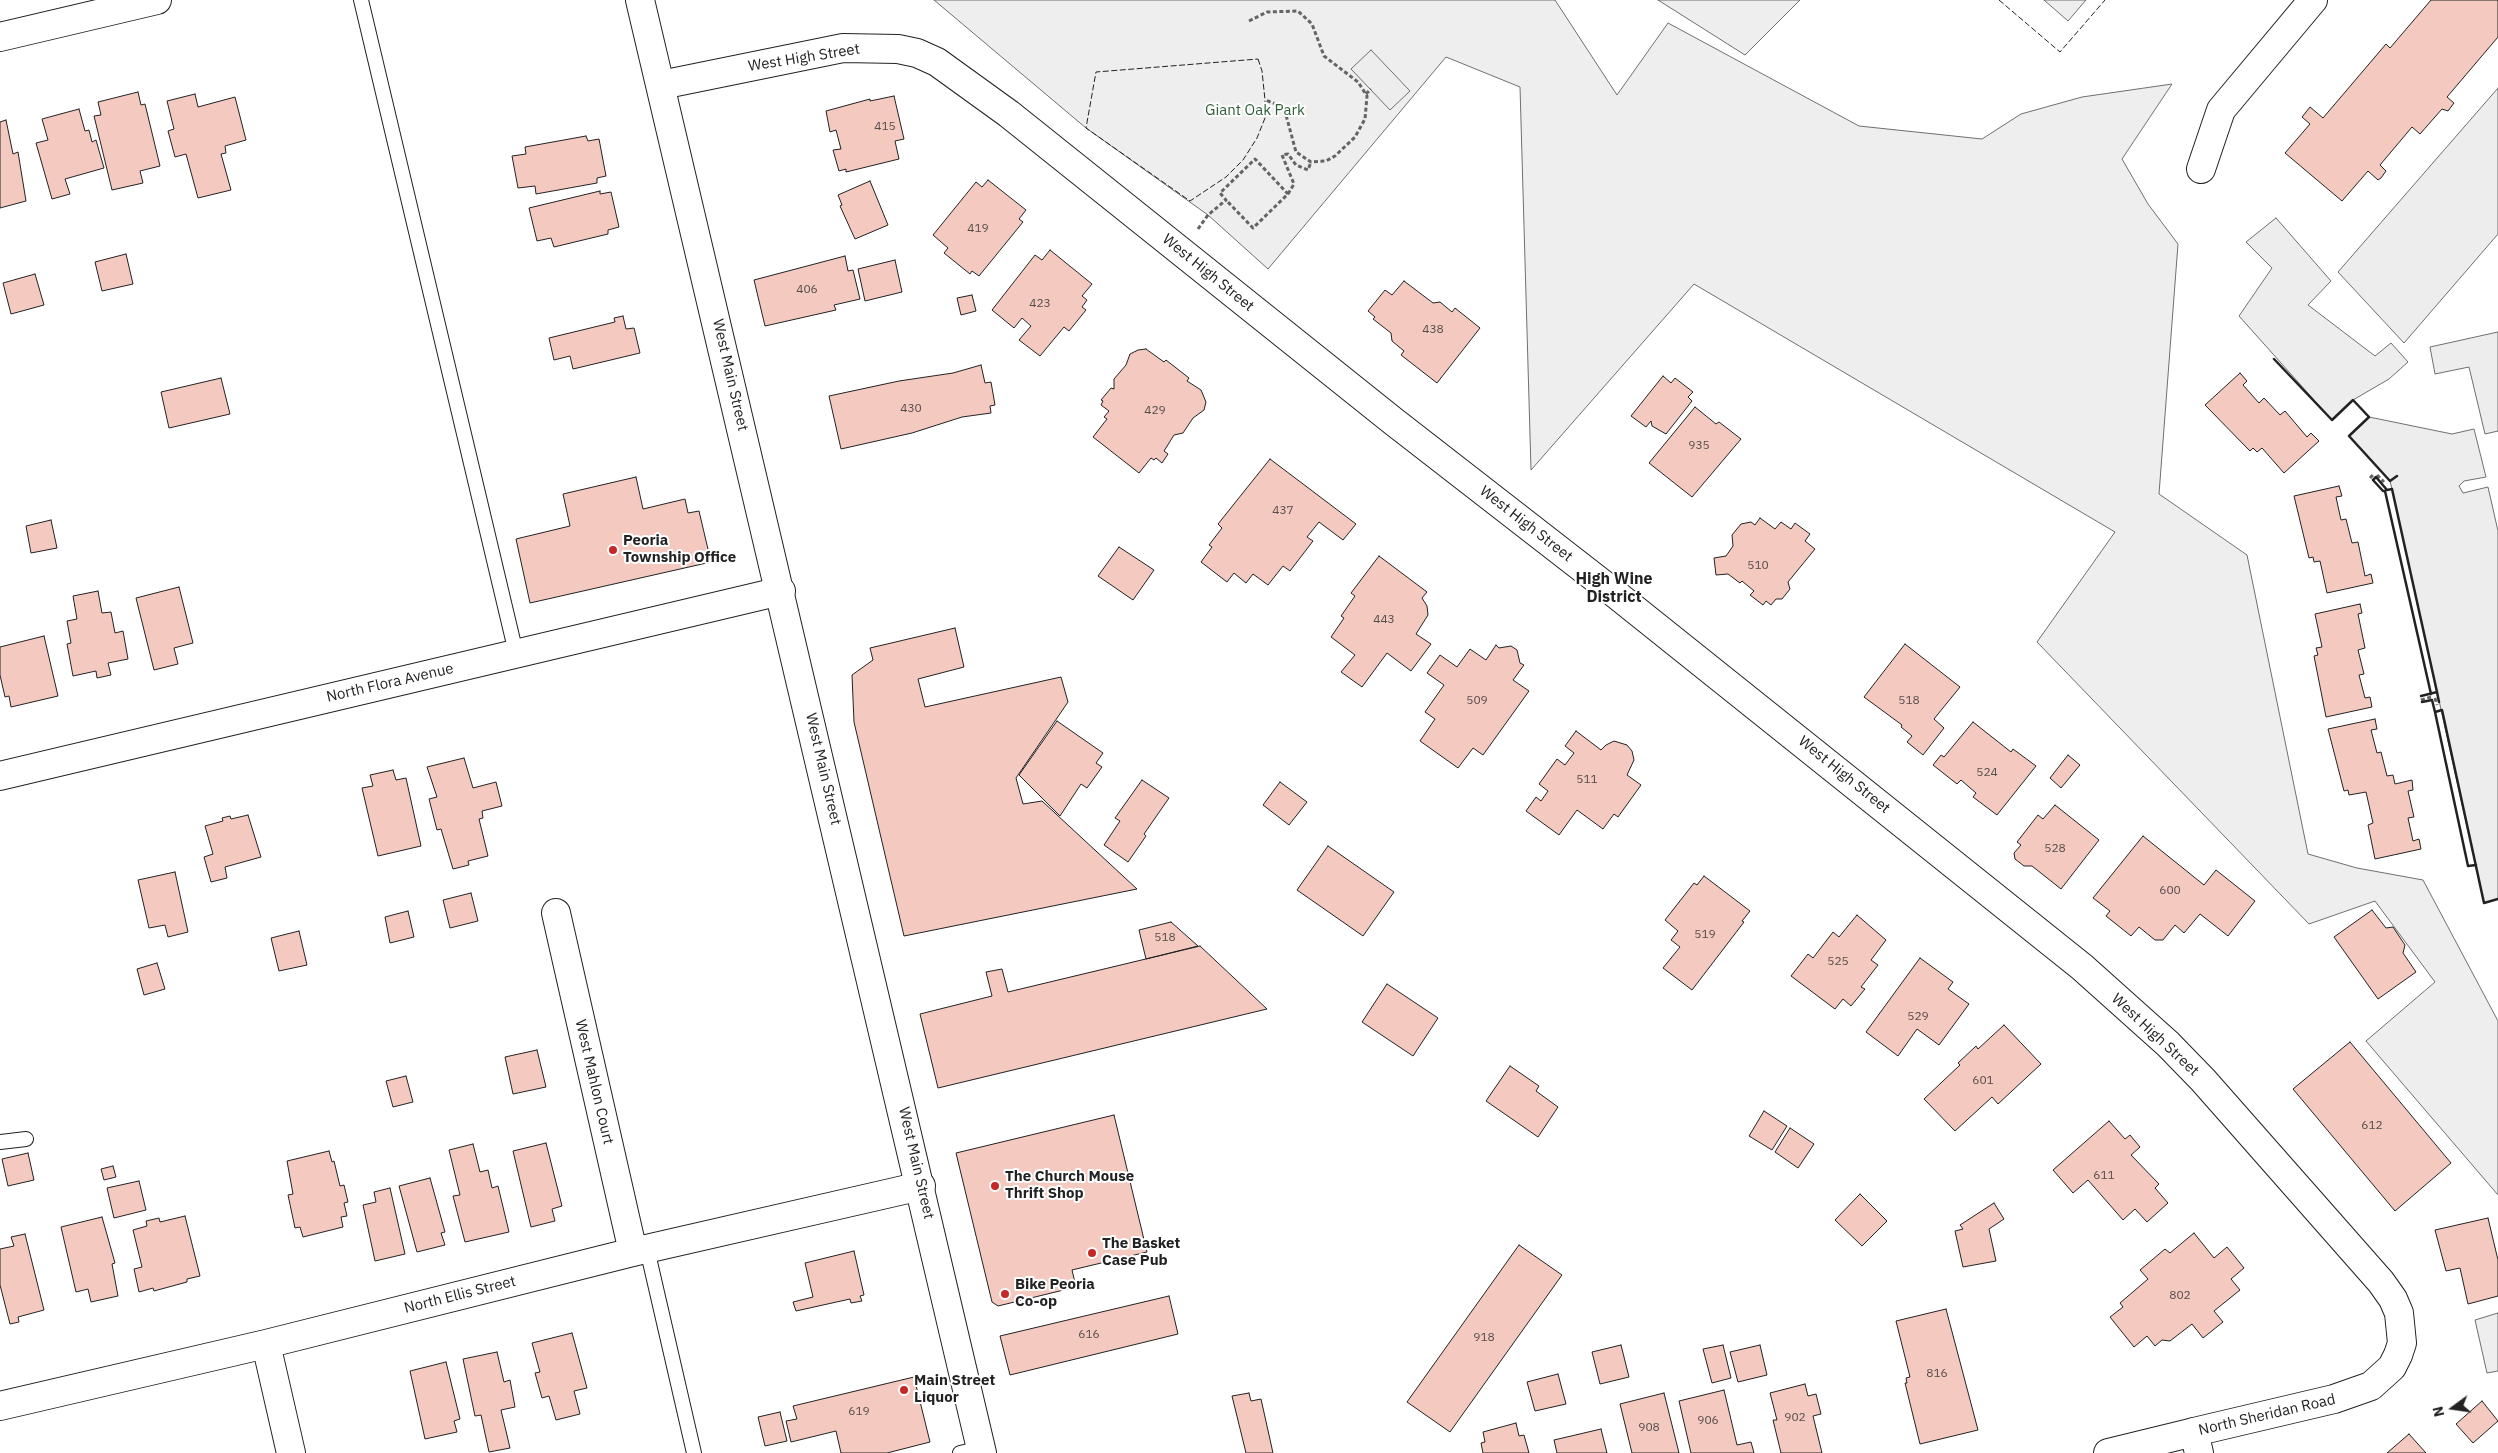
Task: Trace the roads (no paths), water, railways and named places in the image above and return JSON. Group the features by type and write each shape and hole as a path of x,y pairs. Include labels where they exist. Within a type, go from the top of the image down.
{"street":[{"path":"0,37 157,0"},
{"name":"West Main Street","path":"640,0 921,1186 975,1451"},
{"path":"2200,169 2221,110 2313,0"},
{"name":"West High Street","path":"661,86 814,53 843,48 876,47 917,53 937,62 960,78 1736,689 2082,967 2168,1044 2203,1080 2380,1282 2393,1299 2399,1313 2402,1342"},
{"name":"North Flora Avenue","path":"0,776 781,591"},
{"name":"West Mahlon Court","path":"556,913 640,1251"},
{"name":"North Ellis Street","path":"0,1406 266,1344 640,1251 921,1186"},
{"name":"North Sheridan Road","path":"2108,1453 2196,1443 2355,1393 2371,1386 2392,1368 2402,1342"},
{"path":"266,1344 291,1453"}],"lane":[{"path":"361,0 516,654"},
{"path":"0,1142 26,1139"},
{"path":"640,1251 694,1453"}],"place":[{"name":"Peoria Township Office","path":"613,550"},
{"name":"The Church Mouse Thrift Shop","path":"995,1186"},
{"name":"The Basket Case Pub","path":"1092,1253"},
{"name":"Bike Peoria Co-op","path":"1005,1294"},
{"name":"Main Street Liquor","path":"904,1390"}],"district":[{"name":"High Wine District","path":"1614,588"}],"park label":[{"name":"Giant Oak Park","path":"1255,111"}]}
